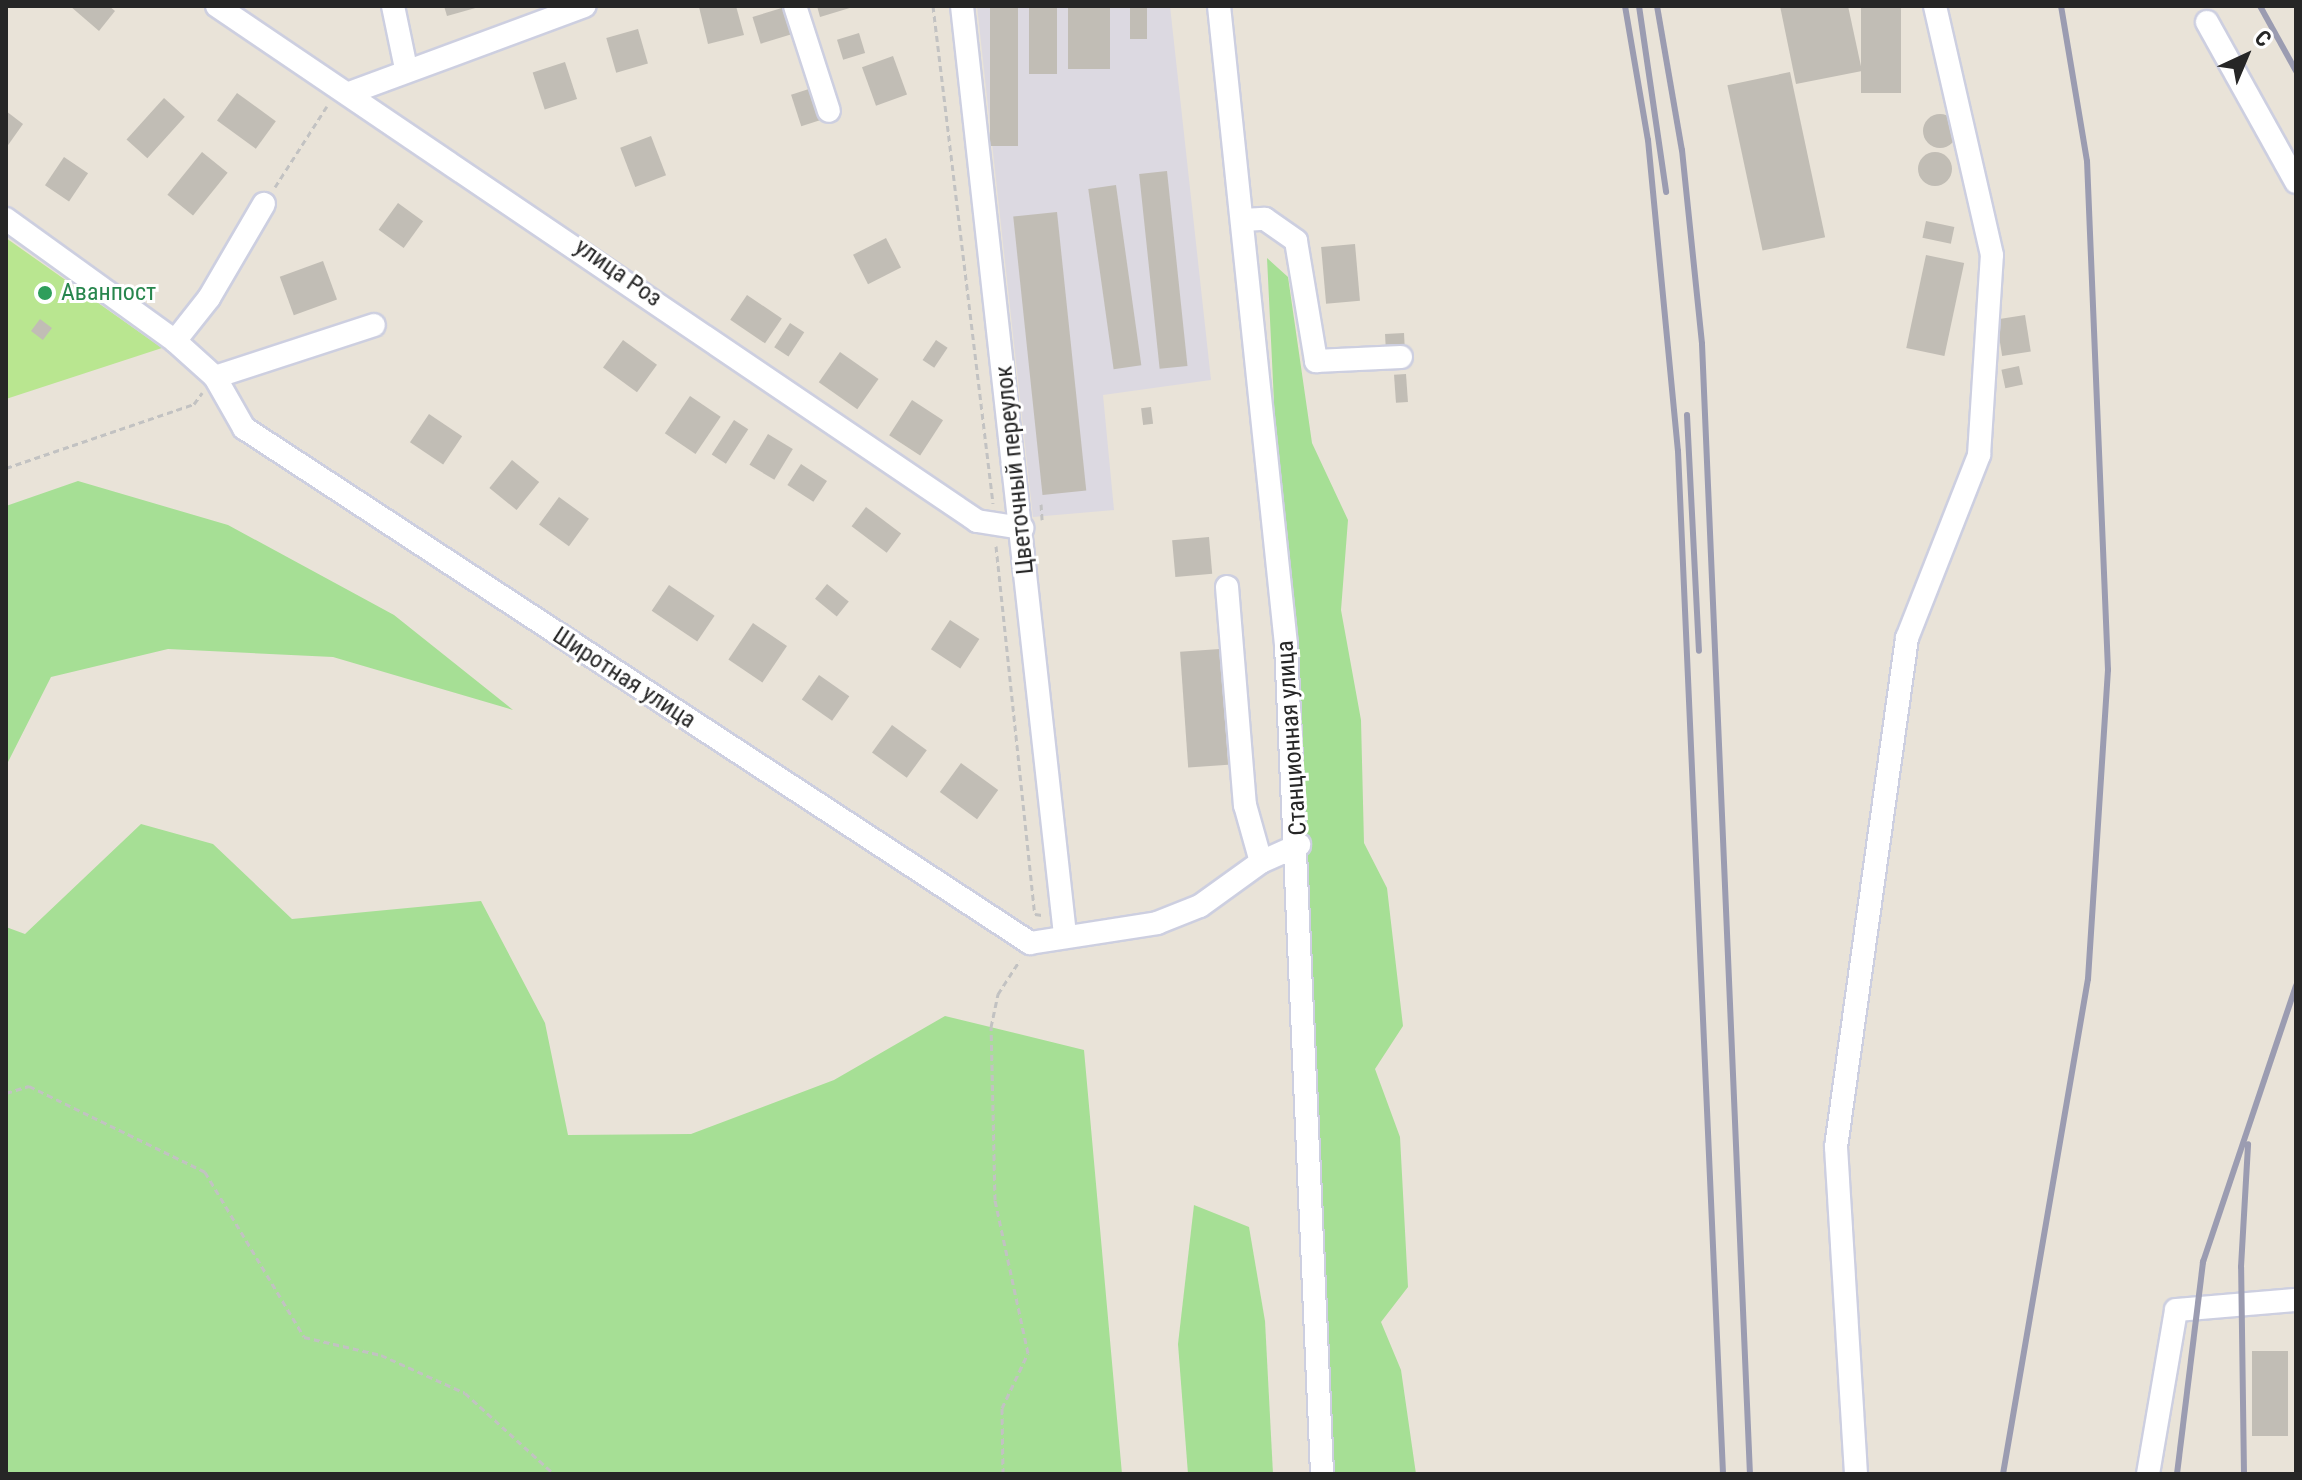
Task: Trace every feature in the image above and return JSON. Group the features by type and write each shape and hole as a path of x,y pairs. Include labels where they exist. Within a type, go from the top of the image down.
{"street":[{"name":"улица Роз","path":"217,6 346,89 977,521 1022,528"},
{"path":"393,6 406,68"},
{"path":"795,6 829,111"},
{"name":"Цветочный переулок","path":"962,6 1065,935"},
{"name":"Станционная улица","path":"1219,6 1286,645 1299,845 1322,1474"},
{"path":"1856,1474 1836,1147 1907,638 1979,455 1992,255 1935,6"},
{"path":"346,89 578,7"},
{"path":"2207,22 2296,182"},
{"path":"175,341 209,298 264,204"},
{"name":"Широтная улица","path":"6,219 175,341 215,377 244,428 1030,943"},
{"path":"1243,220 1265,219 1296,241 1316,361 1401,357"},
{"path":"215,377 374,325"},
{"path":"1227,587 1245,805 1261,862"},
{"path":"1030,943 1065,935 1157,923 1200,906 1261,862 1299,845"},
{"path":"2148,1474 2176,1310 2296,1300"}],"path":[{"path":"264,204 346,89"},
{"path":"6,468 194,404 215,377"},
{"path":"1003,1474 1002,1408 1028,1353 995,1200 991,1027 998,994 1030,943"},
{"path":"6,1093 29,1086 205,1172 304,1337 381,1355 465,1393 554,1474"}],"shaded area":[{"path":"977,6 1170,6 1211,380 1103,395 1114,510 1033,517"}],"green space":[{"name":"Аванпост","path":"6,238 162,348 6,399"},
{"path":"1267,258 1288,277 1312,443 1348,520 1341,610 1361,720 1364,843 1387,888 1403,1026 1375,1069 1400,1137 1408,1287 1381,1322 1401,1370 1416,1474 1326,1474"},
{"path":"78,481 228,525 394,615 513,710 333,657 168,649 51,677 6,766 6,506"},
{"path":"141,824 213,844 292,919 481,901 545,1023 568,1135 691,1134 834,1080 945,1016 1084,1050 1122,1474 6,1474 6,927 25,934"},
{"path":"1194,1205 1249,1227 1265,1321 1273,1474 1188,1474 1178,1344"}],"building":[{"path":"70,6 109,6 115,11 99,31"},
{"path":"444,6 479,6 479,7 447,16"},
{"path":"736,6 744,35 708,44 699,7"},
{"path":"817,6 853,6 853,7 820,17"},
{"path":"990,6 1018,6 1018,146 990,146"},
{"path":"1029,6 1057,6 1057,74 1029,74"},
{"path":"1068,6 1110,6 1110,69 1068,69"},
{"path":"1130,6 1147,6 1147,39 1130,39"},
{"path":"1780,6 1848,6 1862,71 1796,84"},
{"path":"1861,6 1901,6 1901,93 1861,93"},
{"path":"785,7 793,34 761,44 752,17"},
{"path":"638,29 648,64 616,73 606,38"},
{"path":"859,33 865,53 843,60 837,40"},
{"path":"893,56 907,95 876,106 862,67"},
{"path":"565,62 577,99 545,110 533,73"},
{"path":"1790,72 1825,237 1763,251 1727,85"},
{"path":"812,88 822,119 801,126 791,95"},
{"path":"237,93 276,121 256,149 217,121"},
{"path":"164,98 185,117 147,158 127,140"},
{"path":"6,111 23,124 6,148"},
{"path":"1940,114 1952,119 1957,131 1952,143 1940,148 1928,143 1923,131 1928,119"},
{"path":"651,136 666,175 635,187 620,148"},
{"path":"202,152 228,173 193,216 167,195"},
{"path":"1935,152 1947,157 1952,169 1947,181 1935,186 1923,181 1918,169 1923,157"},
{"path":"64,157 88,173 69,201 45,185"},
{"path":"1167,171 1187,366 1160,369 1139,174"},
{"path":"1116,185 1141,365 1114,369 1088,189"},
{"path":"398,203 423,221 404,248 379,230"},
{"path":"1057,212 1086,490 1043,495 1013,217"},
{"path":"1926,221 1954,227 1951,244 1922,238"},
{"path":"886,238 901,267 868,284 853,255"},
{"path":"1355,244 1360,301 1326,304 1321,247"},
{"path":"1926,255 1964,263 1944,356 1906,348"},
{"path":"323,261 337,300 294,315 280,277"},
{"path":"747,295 782,318 765,343 730,320"},
{"path":"2025,315 2031,352 2002,356 1996,320"},
{"path":"40,319 52,328 43,340 31,331"},
{"path":"790,323 804,332 788,357 774,347"},
{"path":"1404,333 1405,350 1386,351 1385,334"},
{"path":"623,340 657,365 637,392 603,368"},
{"path":"936,340 948,348 934,368 923,360"},
{"path":"840,352 879,379 857,409 819,382"},
{"path":"2019,366 2023,385 2005,388 2001,370"},
{"path":"1406,374 1408,402 1396,403 1394,375"},
{"path":"690,396 721,417 696,454 665,433"},
{"path":"912,400 943,420 920,455 889,435"},
{"path":"1151,407 1153,424 1143,425 1141,408"},
{"path":"429,414 462,436 443,465 410,442"},
{"path":"734,420 748,429 726,464 712,454"},
{"path":"768,434 793,449 774,480 749,465"},
{"path":"512,460 539,482 517,510 489,488"},
{"path":"801,464 827,481 813,502 787,485"},
{"path":"559,497 589,519 569,546 539,525"},
{"path":"866,507 901,533 887,553 852,526"},
{"path":"1209,537 1212,574 1175,577 1172,540"},
{"path":"827,584 849,602 837,616 815,599"},
{"path":"669,585 715,616 697,641 652,611"},
{"path":"950,620 979,639 960,668 931,649"},
{"path":"753,623 787,646 762,682 728,659"},
{"path":"1220,649 1228,765 1188,768 1180,652"},
{"path":"819,675 849,696 832,721 802,700"},
{"path":"892,725 927,750 907,778 872,753"},
{"path":"961,763 998,790 977,819 940,792"},
{"path":"2252,1351 2288,1351 2288,1436 2252,1436"}],"railway":[{"path":"1625,6 1648,140 1678,451 1723,1474"},
{"path":"1639,6 1666,192"},
{"path":"1657,6 1682,150 1702,344 1750,1474"},
{"path":"2003,1474 2088,979 2108,670 2087,161 2061,6"},
{"path":"2260,6 2296,71"},
{"path":"1687,415 1699,651"},
{"path":"2177,1474 2203,1262 2296,986"},
{"path":"2244,1474 2241,1267 2248,1144"}],"place":[{"name":"Аванпост","path":"45,293"}]}
